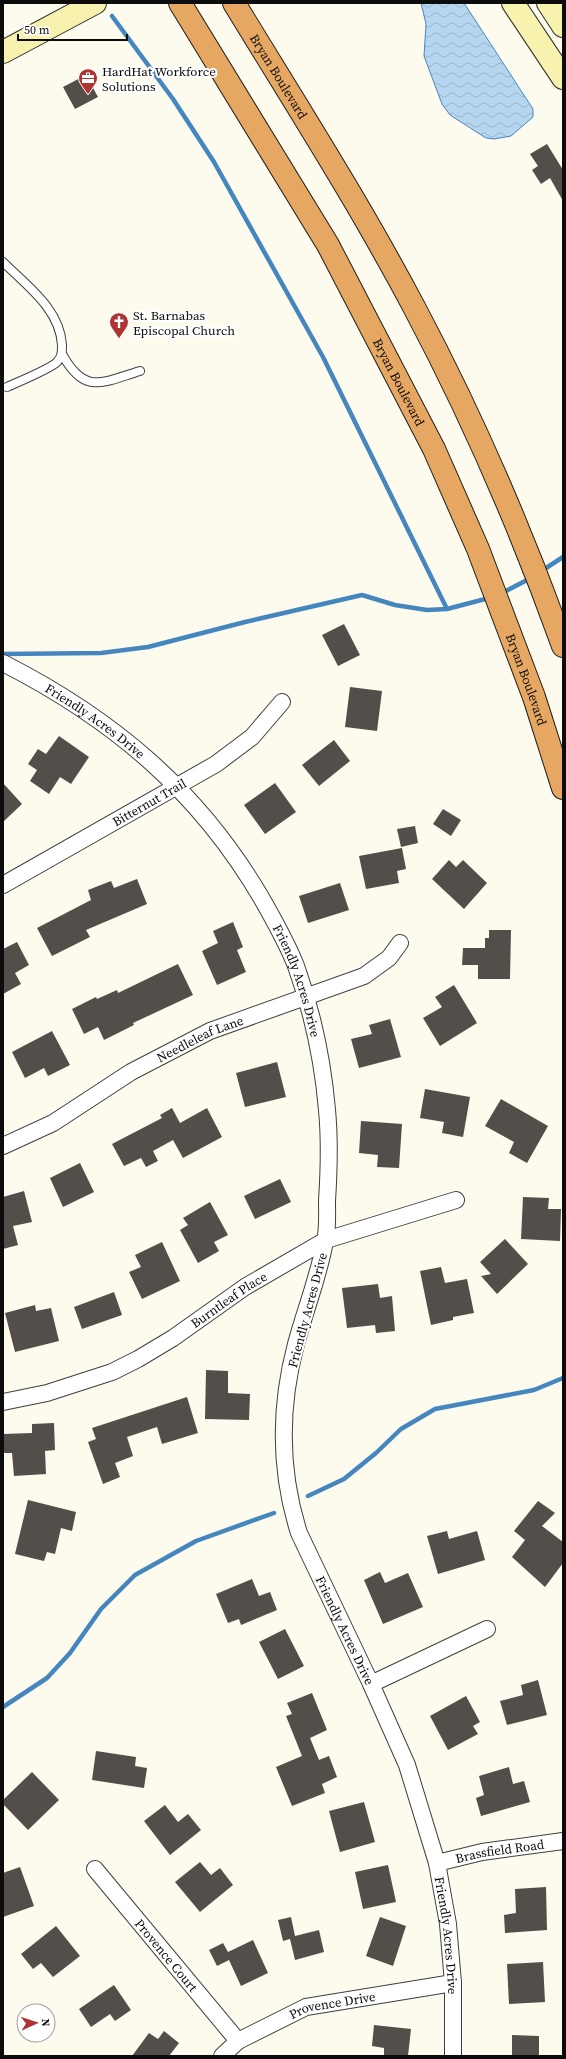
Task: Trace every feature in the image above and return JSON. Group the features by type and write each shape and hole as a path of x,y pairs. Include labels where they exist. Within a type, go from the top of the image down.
{"highway":[{"name":"Bryan Boulevard","path":"180,3 328,245 434,449 478,549 534,697 563,788"},
{"name":"Bryan Boulevard","path":"234,3 347,189 414,307 460,398 501,486 563,646"}],"main road":[{"path":"3,52 95,3"},
{"path":"513,3 563,78"},
{"path":"548,3 563,26"}],"street":[{"name":"Friendly Acres Drive","path":"3,663 30,677 105,724 134,747 178,787 220,834 247,873 275,922 296,966 323,1070 330,1142 326,1240 290,1366 284,1407 284,1468 293,1514 299,1534 371,1684 407,1765 437,1863 448,1924 453,1983 453,2056"},
{"name":"Bitternut Trail","path":"3,885 178,787 216,764 252,737 282,702"},
{"name":"Needleleaf Lane","path":"3,1146 53,1123 131,1072 210,1031 364,976 388,958 400,943"},
{"name":"Burntleaf Place","path":"3,1402 47,1393 86,1382 138,1359 173,1338 246,1287 326,1240 456,1200"},
{"path":"371,1684 487,1629"},
{"name":"Brassfield Road","path":"437,1863 482,1852 563,1841"},
{"name":"Provence Court","path":"95,1869 238,2041"},
{"name":"Provence Drive","path":"222,2056 238,2041 306,2007 453,1983"}],"lane":[{"path":"3,262 44,302 57,320 62,354 70,370 81,380 91,383 103,382 140,371"},
{"path":"7,387 56,363 62,354"}],"water":[{"path":"421,3 464,3 533,109 533,117 511,136 494,139 486,138 450,115 442,104 424,56 426,24"}],"building":[{"path":"86,75 98,97 75,109 63,87"},
{"path":"547,144 563,170 563,201 550,178 541,184 532,170 538,166 530,154"},
{"path":"344,624 360,655 338,666 322,635"},
{"path":"350,687 382,691 377,731 345,727"},
{"path":"59,736 89,757 71,784 60,777 49,794 30,781 37,770 28,764 38,749 46,754"},
{"path":"334,740 350,761 319,786 302,765"},
{"path":"3,783 22,804 3,822"},
{"path":"275,783 296,812 265,834 244,805"},
{"path":"443,809 461,820 451,836 433,824"},
{"path":"415,826 418,843 401,847 397,829"},
{"path":"402,848 406,869 397,871 399,883 366,889 359,856"},
{"path":"449,860 456,867 463,860 487,883 464,909 432,879"},
{"path":"137,879 147,904 86,930 90,937 52,956 37,928 91,900 88,890 111,881 114,888"},
{"path":"340,883 349,910 308,923 299,896"},
{"path":"233,922 243,947 237,950 246,972 217,985 202,951 218,943 213,931"},
{"path":"489,930 511,930 510,979 478,979 478,965 462,965 463,948 485,948 485,938 489,938"},
{"path":"17,942 29,965 15,973 21,984 3,994 3,949"},
{"path":"178,964 193,995 133,1023 134,1025 104,1040 98,1027 84,1034 72,1009 96,997 97,999 117,990 118,993"},
{"path":"454,985 477,1023 440,1046 423,1018 442,1007 435,997"},
{"path":"390,1019 401,1057 359,1068 351,1039 372,1034 369,1025"},
{"path":"52,1031 70,1065 48,1076 44,1068 25,1078 12,1052"},
{"path":"277,1062 286,1097 245,1107 236,1073"},
{"path":"425,1089 470,1097 463,1137 442,1133 444,1122 420,1118"},
{"path":"501,1099 548,1126 527,1163 509,1153 514,1142 485,1126"},
{"path":"172,1108 180,1123 207,1108 222,1137 183,1158 173,1140 153,1151 158,1161 146,1167 141,1158 124,1166 112,1144 162,1118 160,1115"},
{"path":"361,1121 402,1124 399,1168 377,1167 378,1155 359,1153"},
{"path":"80,1163 94,1192 63,1207 50,1178"},
{"path":"280,1179 291,1202 255,1219 244,1196"},
{"path":"24,1191 32,1222 13,1226 18,1245 3,1249 3,1197"},
{"path":"523,1197 549,1198 548,1209 561,1209 560,1241 521,1239"},
{"path":"210,1202 228,1235 214,1242 219,1251 198,1263 180,1230 188,1225 183,1218"},
{"path":"505,1239 528,1264 497,1294 481,1276 491,1274 480,1262"},
{"path":"162,1242 180,1281 142,1299 129,1272 141,1267 135,1255"},
{"path":"441,1267 445,1283 467,1279 474,1313 453,1317 453,1320 431,1325 420,1271"},
{"path":"378,1284 380,1298 392,1296 395,1331 376,1333 375,1325 347,1328 342,1288"},
{"path":"114,1292 122,1315 82,1329 74,1307"},
{"path":"35,1305 36,1311 51,1308 59,1341 15,1352 5,1313"},
{"path":"206,1370 228,1371 228,1393 250,1394 249,1420 205,1419"},
{"path":"187,1397 198,1433 162,1444 157,1427 127,1437 133,1456 115,1463 120,1477 103,1484 88,1442 96,1439 92,1428"},
{"path":"54,1423 55,1450 45,1451 46,1474 14,1476 12,1453 3,1453 3,1434 32,1433 32,1424"},
{"path":"28,1500 76,1512 72,1531 61,1528 55,1554 47,1552 44,1561 15,1554"},
{"path":"538,1501 555,1513 542,1526 563,1542 563,1563 545,1587 512,1557 525,1540 514,1531"},
{"path":"447,1531 449,1539 477,1531 485,1560 438,1574 427,1536"},
{"path":"380,1572 385,1583 408,1573 423,1607 383,1624 364,1580"},
{"path":"252,1579 259,1596 270,1592 277,1610 241,1625 239,1619 228,1623 216,1594"},
{"path":"285,1629 304,1666 278,1679 259,1642"},
{"path":"538,1680 547,1715 507,1725 500,1701 523,1695 521,1685"},
{"path":"312,1693 327,1730 310,1738 319,1760 329,1756 337,1777 322,1784 325,1793 292,1806 276,1767 302,1756 286,1716 292,1714 287,1703"},
{"path":"466,1696 480,1722 473,1726 478,1734 448,1750 430,1716"},
{"path":"96,1751 136,1757 135,1766 147,1768 144,1788 92,1780"},
{"path":"509,1767 513,1784 524,1781 530,1802 481,1816 476,1798 484,1795 479,1776"},
{"path":"32,1772 59,1800 28,1830 3,1804 3,1800"},
{"path":"364,1802 375,1842 340,1852 329,1811"},
{"path":"165,1805 178,1822 188,1814 201,1830 170,1855 144,1821"},
{"path":"200,1862 211,1875 220,1868 233,1885 200,1912 175,1882"},
{"path":"388,1865 396,1902 363,1909 355,1872"},
{"path":"20,1867 34,1906 3,1917 3,1873"},
{"path":"546,1887 547,1930 505,1933 504,1915 516,1913 515,1889"},
{"path":"291,1917 295,1936 319,1930 324,1952 295,1960 290,1939 283,1941 278,1920"},
{"path":"380,1917 406,1926 393,1966 366,1956"},
{"path":"56,1926 80,1956 53,1977 41,1963 33,1969 21,1954"},
{"path":"253,1940 268,1973 241,1986 229,1960 217,1966 209,1950 223,1943 228,1952"},
{"path":"543,1962 545,2002 509,2004 507,1964"},
{"path":"114,1985 131,2010 115,2021 110,2014 91,2027 79,2009"},
{"path":"374,2025 411,2029 408,2056 384,2056 384,2048 372,2046"},
{"path":"164,2031 179,2043 169,2056 132,2056 149,2033 158,2039"},
{"path":"512,2035 539,2036 539,2056 512,2056"}],"waterway":[{"path":"112,16 173,99 214,162 323,357 447,609"},
{"path":"540,572 563,557"},
{"path":"502,593 531,578"},
{"path":"3,654 101,653 148,647 245,622 362,595 395,605 427,610 447,609 489,598"},
{"path":"308,1496 344,1479 376,1453 401,1429 435,1409 534,1390 563,1378"},
{"path":"3,1707 47,1678 70,1653 101,1609 135,1575 196,1541 274,1513"}],"place":[{"name":"HardHat Workforce Solutions","path":"88,95"},
{"name":"St. Barnabas Episcopal Church","path":"119,339"}]}
